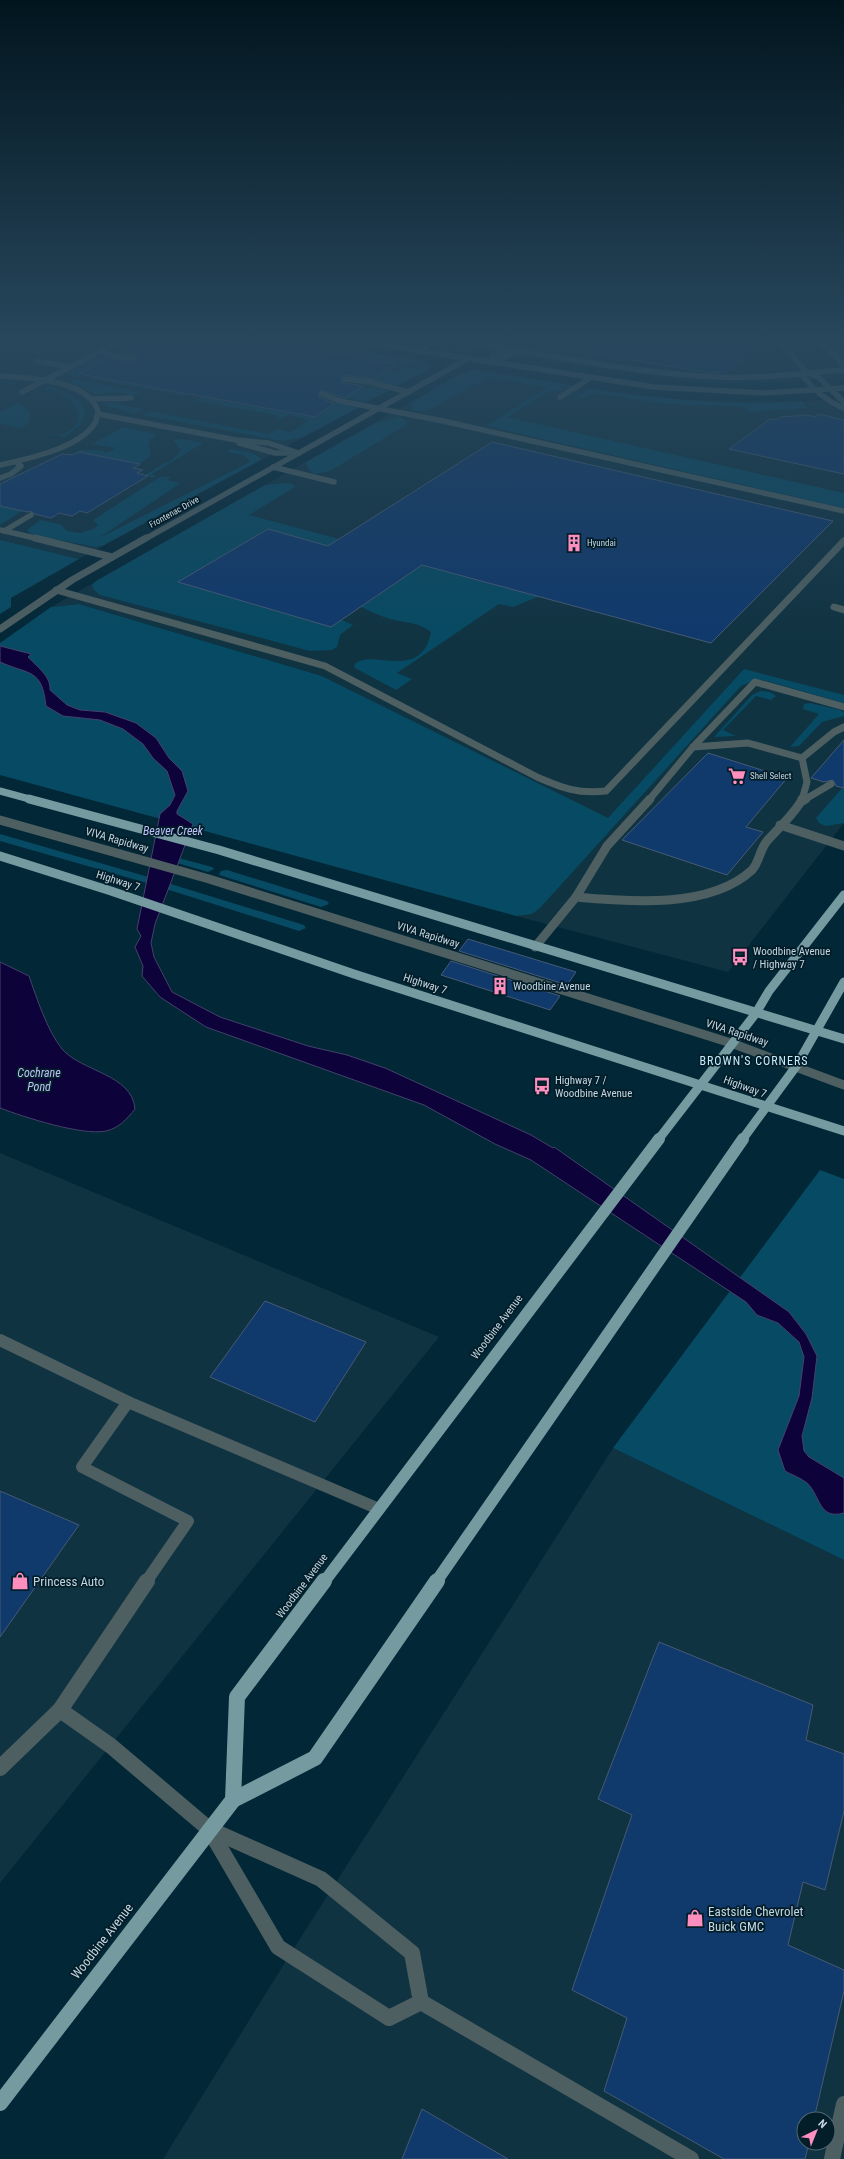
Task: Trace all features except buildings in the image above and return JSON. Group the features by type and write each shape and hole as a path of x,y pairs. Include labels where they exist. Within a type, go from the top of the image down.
{"main road":[{"path":"0,791 219,850 535,947 844,1039"},
{"name":"Highway 7","path":"0,856 111,891 180,916 354,974 844,1131"},
{"name":"Woodbine Avenue","path":"232,1800 237,1697 731,1043 756,1013 769,991 844,895"},
{"name":"Woodbine Avenue","path":"0,2103 232,1800 315,1758 766,1107 797,1066 818,1031 827,1011 844,982"}],"street":[{"path":"0,465 53,451 77,440"},
{"path":"235,440 242,445 275,453 299,453"},
{"name":"Frontenac Drive","path":"0,629 56,590 112,557 323,440"},
{"path":"525,440 844,511"},
{"path":"0,478 18,470 21,466 16,462"},
{"path":"273,467 334,482"},
{"path":"2,531 30,515"},
{"path":"2,531 112,557"},
{"path":"56,590 325,666 537,777 571,792 584,794 606,791 723,666 844,541"},
{"path":"834,608 844,610"},
{"path":"535,947 576,898 607,846 660,788 693,747 755,682 844,707"},
{"path":"802,758 834,732 844,727"},
{"path":"693,747 748,743 802,758"},
{"path":"801,802 807,782 802,758"},
{"path":"576,898 619,900 686,898 730,886 753,869 762,845 801,802 831,784"},
{"name":"VIVA Rapidway","path":"0,820 209,879 731,1043 797,1066 844,1085"},
{"path":"780,825 844,846"},
{"path":"0,1340 128,1402 379,1509"},
{"path":"0,1768 60,1710 188,1521 82,1467 128,1402"},
{"path":"60,1710 111,1746 210,1830 321,1879 412,1953 422,2002 691,2159"},
{"path":"210,1830 278,1947 389,2018 422,2002"},
{"path":"832,2159 844,2104"}],"shaded area":[{"path":"0,440 299,440 79,559 0,540"},
{"path":"100,440 151,440 148,443 151,455 140,464 79,452 70,455 80,450 101,450 106,453 114,450 115,448 92,444"},
{"path":"173,440 185,440 203,443 152,474 155,476 153,478 145,475 166,462 170,462 181,450"},
{"path":"344,440 844,440 844,823 728,972 516,916 608,819 322,676 79,604 51,607"},
{"path":"346,440 382,440 330,471 314,474 308,469 306,462"},
{"path":"546,440 608,440 844,493 844,508"},
{"path":"231,449 252,453 262,459 102,546 95,547 31,534 27,530 40,520 60,524 67,531 81,533 95,528 98,525 93,520 160,477 171,477 167,480 180,483 185,480 99,538 250,462 245,455 227,452"},
{"path":"286,483 293,484 295,487 249,515 339,539 334,542 336,548 267,529 179,582 331,627 342,620 353,625 340,635 337,647 332,650 310,651 100,595 94,590 92,585 96,581 265,485"},
{"path":"0,506 22,511 0,525"},
{"path":"0,540 79,559 11,598 11,607 0,614"},
{"path":"413,563 540,596 513,607 499,604 397,673 412,679 396,690 355,668 354,665 361,660 371,659 394,661 406,660 417,656 425,648 431,632 422,626 390,619 361,607 415,570"},
{"path":"79,604 322,676 608,818 744,669 844,695 844,703 763,680 756,680 741,686 540,908 532,914 516,916 0,775 0,643 51,607"},
{"path":"761,691 770,692 776,696 771,700 756,696 723,730 736,736 714,737 752,695"},
{"path":"810,703 840,710 844,713 844,716 822,722 799,746 790,747 819,714 803,709 804,704"},
{"path":"844,786 844,823 826,826 819,823 816,818"},
{"path":"0,834 145,876 304,925 306,928 299,931 147,883 0,841"},
{"path":"171,856 212,867 214,869 208,872 167,860"},
{"path":"227,870 327,901 329,904 321,907 219,875 221,871"},
{"path":"0,1153 439,1337 0,1883"},
{"path":"820,1170 844,1179 844,1560 613,1448"},
{"path":"613,1448 844,1560 844,2159 163,2159 289,1956"}],"water":[{"name":"Beaver Creek","path":"0,646 31,654 28,657 46,676 50,685 50,690 67,705 80,710 105,712 136,723 156,738 169,758 182,771 188,791 177,811 177,814 193,824 155,924 151,943 154,957 172,992 220,1017 308,1046 347,1055 385,1068 531,1135 553,1148 554,1147 789,1312 806,1334 817,1356 812,1398 802,1436 804,1451 809,1457 844,1478 844,1513 829,1513 821,1506 812,1488 807,1483 785,1471 778,1450 799,1396 804,1357 799,1342 778,1323 757,1315 746,1302 531,1160 495,1144 424,1105 206,1027 160,997 142,976 143,966 135,947 141,936 137,929 160,814 170,805 175,795 167,771 153,758 143,744 123,729 100,720 63,716 46,706 41,685 37,679 26,672 0,662"},
{"name":"Cochrane Pond","path":"0,962 29,976 47,1024 62,1049 71,1057 105,1074 125,1088 132,1097 135,1109 126,1120 111,1130 96,1132 83,1131 38,1121 0,1108"}],"place":[{"name":"Hyundai","path":"574,543"},
{"name":"Shell Select","path":"737,776"},
{"name":"Woodbine Avenue / Highway 7","path":"740,957"},
{"name":"Woodbine Avenue","path":"500,986"},
{"name":"Highway 7 / Woodbine Avenue","path":"542,1086"},
{"name":"Princess Auto","path":"20,1581"},
{"name":"Eastside Chevrolet Buick GMC","path":"695,1918"}],"district":[{"name":"BROWN'S CORNERS","path":"754,1061"}]}
